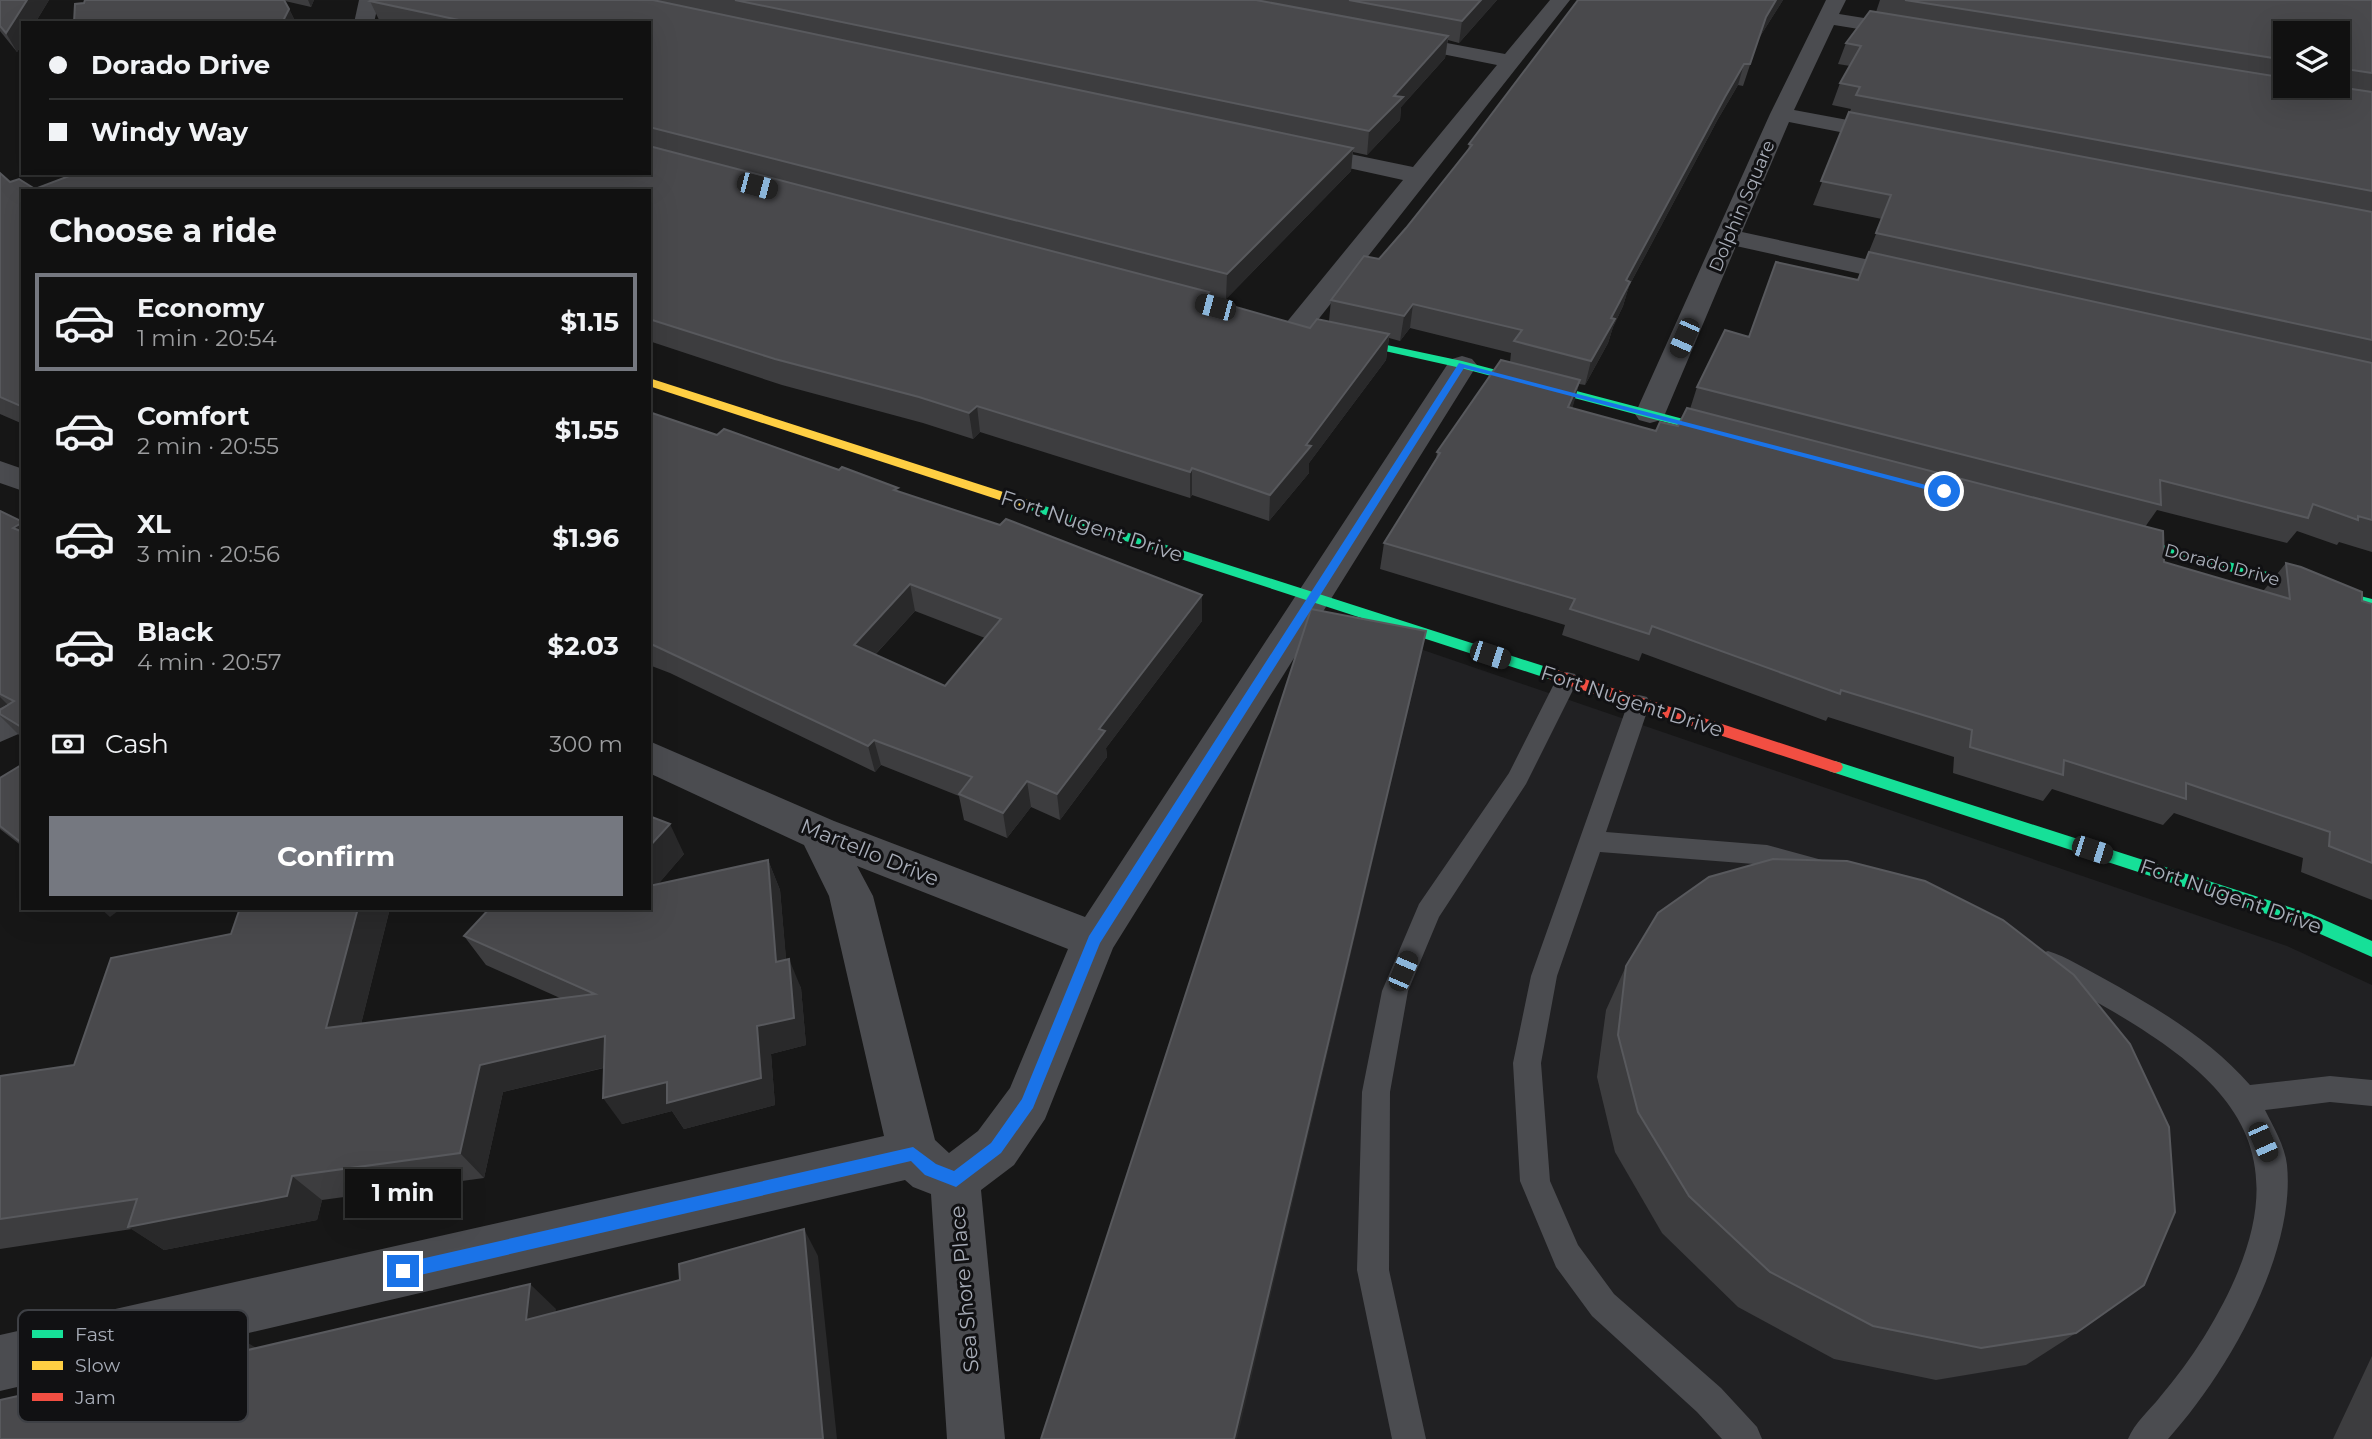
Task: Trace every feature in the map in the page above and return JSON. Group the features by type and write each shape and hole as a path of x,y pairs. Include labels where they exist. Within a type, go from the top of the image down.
{"street":[{"path":"364,21 369,0"},
{"path":"1560,0 1419,176 1302,330 1462,365 1743,438"},
{"path":"1832,9 1937,36"},
{"name":"Dolphin Square","path":"1650,414 1782,114 1832,9"},
{"path":"1378,36 1513,62"},
{"path":"1782,114 1919,140"},
{"path":"1283,146 1419,176"},
{"path":"1730,237 1944,285"},
{"name":"Sea Shore Place","path":"976,1439 934,1167 996,1148 1028,1103 1094,940 1462,365"},
{"name":"Fort Nugent Drive","path":"651,384 2305,919 2372,948"},
{"path":"0,471 21,480"},
{"name":"Dorado Drive","path":"2091,530 2372,604"},
{"path":"0,728 21,713"},
{"name":"Martello Drive","path":"651,757 819,833 1094,940"},
{"path":"248,1311 934,1167 851,896 819,833"},
{"path":"0,1363 18,1359"}],"lane":[{"path":"1409,1439 1373,1270 1376,1092 1395,991 1427,912 1518,778 1567,680"},
{"path":"1639,703 1544,976 1527,1063 1535,1181 1567,1255 1603,1305 1709,1401 1745,1439"},
{"path":"1591,841 1767,855 1834,873"},
{"path":"2027,951 2098,989 2194,1049 2244,1099 2273,1164 2262,1249 2227,1332 2174,1410 2146,1439"},
{"path":"2244,1099 2330,1089 2372,1093"}],"shaded area":[{"path":"1356,627 2287,946 2372,985 2372,1439 1055,1439"}],"building":[{"path":"0,0 27,0 6,33 0,26"},
{"path":"85,0 284,0 289,9 283,21 74,21 75,4 84,3"},
{"path":"653,0 1353,148 1227,274 651,128 651,21 464,21 370,1"},
{"path":"735,0 1256,0 1448,36 1394,96 1403,97 1369,131"},
{"path":"1349,0 1481,0 1462,21"},
{"path":"1578,0 1776,0 1766,17 1750,64 1744,64 1725,97 1626,280 1630,282 1611,318 1615,319 1591,361 1514,341 1522,330 1413,304 1404,316 1331,300 1364,256 1379,259 1406,228 1472,145 1469,144"},
{"path":"1905,0 2372,0 2372,73 2350,70 2350,21 2273,21 2273,58"},
{"path":"1870,11 2273,76 2273,98 2350,98 2350,89 2372,92 2372,191 1856,95 1860,87 1840,83 1861,46 1846,43"},
{"path":"1849,112 2372,212 2372,340 1876,233 1891,195 1821,181"},
{"path":"651,147 1209,292 1204,298 1310,328 1317,319 1389,334 1306,445 1311,446 1270,495 1192,468 1190,472 977,406 969,413 775,359 651,320 651,189 35,189 72,175 651,175"},
{"path":"0,173 10,182 19,179 35,189 21,189 21,406 0,397"},
{"path":"1869,252 2372,363 2372,520 2358,516 2358,520 2313,504 2308,518 2160,480 2161,505 1697,387 1725,330 1749,337 1776,262 1858,280"},
{"path":"1501,360 1580,380 1568,407 1656,431 1660,422 1678,426 1687,408 2163,531 2164,562 2290,599 2286,563 2362,592 2362,601 2372,604 2372,863 2329,846 2330,832 2186,783 2186,799 2064,760 2063,775 1970,747 1972,730 1841,690 1840,694 1652,626 1649,634 1570,609 1575,599 1384,543 1440,453 1437,452"},
{"path":"651,413 717,435 724,429 839,470 842,467 898,488 894,490 1000,525 1006,519 1202,595 1099,729 1105,731 1057,794 1027,781 1003,813 959,794 972,777 874,740 868,746 651,644","holes":["910,584 1001,619 945,686 854,645"]},
{"path":"0,511 21,521 13,528 21,531 21,727 0,714 0,710 14,701 0,694"},
{"path":"1311,609 1426,631 1234,1439 1041,1439"},
{"path":"21,765 21,842 0,826 0,778"},
{"path":"651,817 670,824 651,845"},
{"path":"1773,859 1847,861 1925,881 2003,920 2074,975 2130,1044 2169,1127 2175,1212 2144,1285 2076,1333 1981,1348 1873,1326 1770,1272 1689,1196 1638,1112 1618,1035 1626,966 1658,913 1709,877"},
{"path":"768,860 776,962 789,959 794,1018 757,1026 761,1078 667,1103 667,1082 603,1098 605,1036 480,1065 460,1153 292,1176 287,1196 128,1227 137,1199 0,1219 0,1076 74,1065 111,958 231,934 239,910 357,910 326,1028 595,994 464,936 488,910 651,910 651,886"},
{"path":"804,1229 823,1439 0,1439 0,1400 18,1396 18,1422 248,1422 248,1350 530,1284 526,1320 680,1280 679,1264"}],"traffic: fast":[{"path":"1335,337 1462,365 1729,435"},
{"path":"1029,505 1554,675"},
{"path":"2112,536 2372,604"},
{"path":"1835,767 2305,919 2372,949"}],"traffic: slow":[{"path":"651,383 1029,505"}],"traffic: jam":[{"path":"1554,675 1835,767"}],"route":[{"path":"403,1271 913,1154 931,1170 956,1179 996,1148 1028,1103 1094,940 1462,365 1944,491"}]}
